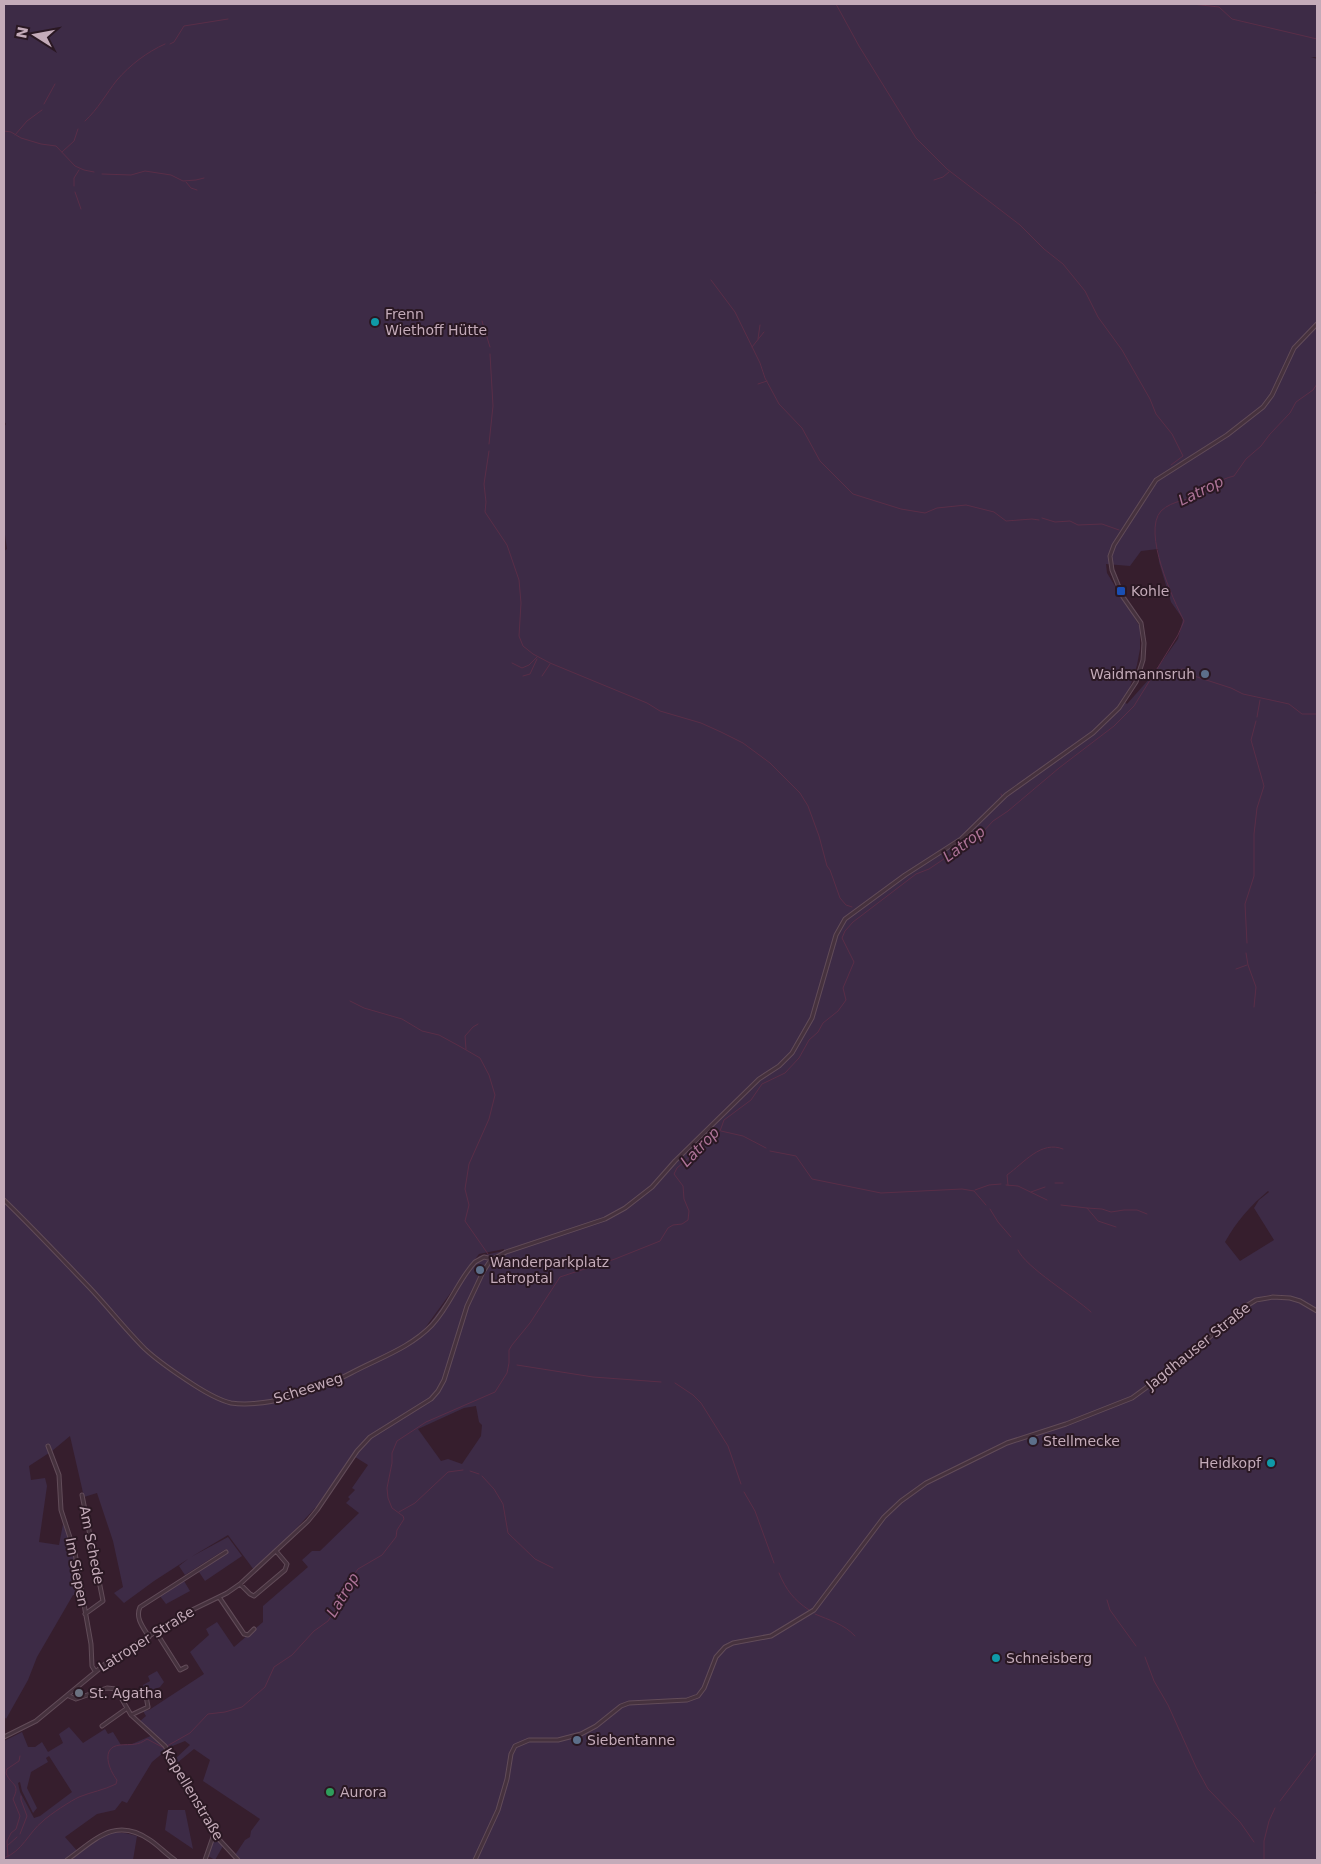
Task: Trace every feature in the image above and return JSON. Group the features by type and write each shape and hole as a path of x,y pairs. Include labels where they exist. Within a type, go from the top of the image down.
{"street":[{"name":"Scheeweg","path":"4,1200 42,1237 145,1348 169,1369 200,1389 232,1403 259,1402 294,1396 336,1381 406,1346 421,1335 435,1321 473,1264 481,1258 488,1257 492,1259 514,1249 604,1219 625,1208 652,1187 678,1158 724,1113 762,1077 779,1066 792,1053 812,1018 836,935 846,919 905,875 960,839 1006,796 1088,738 1114,714 1136,682 1143,660 1144,643 1140,620 1122,597 1112,570 1110,556 1114,545 1156,480 1227,435 1263,407 1272,395 1294,348 1317,324"},
{"name":"Latroper Straße","path":"4,1737 36,1722 69,1696 95,1671 188,1612 240,1584 276,1551 317,1510 357,1451 370,1437 438,1391 444,1380 470,1298 492,1259"},
{"name":"Jagdhauser Straße","path":"475,1860 498,1810 507,1780 511,1754 518,1744 529,1740 564,1739 581,1734 596,1726 622,1706 629,1704 687,1700 695,1697 704,1688 716,1657 725,1647 733,1643 770,1636 814,1610 879,1522 901,1500 926,1483 1007,1443 1066,1424 1132,1398 1187,1358 1238,1311 1256,1300 1273,1296 1290,1298 1300,1301 1317,1311"},
{"name":"Im Siepen","path":"48,1446 60,1475 61,1510 74,1549 91,1644 92,1666 95,1671"},
{"name":"Am Schede","path":"82,1496 103,1601 85,1614"},
{"path":"240,1584 254,1596 285,1570 287,1564 276,1551"},
{"path":"149,1637 139,1618 140,1607 226,1552"},
{"path":"219,1597 243,1634 248,1635 254,1629"},
{"path":"156,1632 180,1670 186,1667"},
{"name":"Kapellenstraße","path":"69,1696 76,1699 113,1687 118,1691 126,1709 131,1715 166,1748 214,1834 238,1860"},
{"path":"131,1715 148,1707 146,1696"},
{"path":"102,1726 126,1709"},
{"path":"67,1860 106,1833 116,1830 128,1831 144,1836 175,1860"},
{"path":"205,1860 214,1834"}],"shaded area":[{"path":"4,4 1317,4 1317,57 1311,57 1317,59 1317,189 1315,194 1317,191 1317,1309 1298,1299 1280,1295 1261,1297 1242,1306 1245,1317 1244,1309 1263,1301 1281,1298 1299,1302 1317,1313 1317,1860 239,1860 235,1855 245,1840 250,1837 251,1831 260,1819 203,1781 210,1760 194,1749 177,1763 175,1759 190,1745 185,1741 170,1747 152,1762 127,1803 122,1801 115,1810 97,1814 65,1837 79,1853 100,1838 112,1833 127,1833 137,1836 133,1860 4,1860 4,1741 22,1732 28,1747 35,1747 42,1742 48,1752 63,1743 59,1734 69,1727 83,1743 105,1729 108,1734 113,1732 121,1745 132,1744 153,1735 139,1722 146,1716 143,1711 149,1710 204,1674 190,1652 209,1635 206,1629 217,1622 234,1647 263,1622 263,1606 308,1567 302,1560 312,1551 320,1551 359,1513 346,1503 350,1499 348,1497 355,1490 352,1488 368,1465 352,1455 316,1507 282,1544 254,1570 228,1535 191,1557 228,1537 242,1556 205,1581 199,1572 228,1552 226,1549 185,1575 179,1566 188,1559 124,1603 114,1593 123,1587 113,1541 97,1493 84,1497 70,1436 29,1466 31,1480 45,1478 47,1486 39,1542 59,1545 63,1524 74,1553 80,1595 73,1595 37,1657 28,1680 6,1719 4,1716 4,551 7,549 4,528 4,427 6,424 4,421","holes":["1158,549 1159,562 1171,602 1183,619 1178,639 1150,678 1127,704 1123,701 1129,690 1137,665 1140,649 1140,627 1107,573 1106,564 1130,566 1141,551","1268,1191 1269,1192 1259,1200 1254,1208 1274,1240 1240,1261 1225,1242 1250,1208","504,1249 504,1251 479,1256 425,1328 479,1254","476,1406 479,1422 482,1425 481,1436 462,1464 448,1459 441,1461 418,1429 464,1408","49,1756 72,1792 40,1816 34,1818 20,1792 18,1783 20,1782 22,1791 33,1813 37,1808 27,1788 31,1772 48,1762 46,1758"]},
{"path":"184,1581 190,1591 166,1604 160,1596"},
{"path":"157,1671 164,1682 160,1687 146,1693 143,1685 150,1681 148,1676"},
{"path":"168,1810 185,1810 193,1849 165,1830"},
{"path":"215,1837 223,1846 215,1860 208,1856"}],"waterway":[{"path":"836,4 859,46 916,138 947,169 1020,225 1044,249 1063,264 1085,291 1098,317 1122,350 1150,399 1156,414 1172,434 1183,456 1171,465"},
{"path":"1192,4 1219,7 1232,19 1317,39"},
{"path":"170,44 174,42 184,26 228,19"},
{"path":"85,121 127,69 145,55 165,44"},
{"path":"44,104 55,84"},
{"path":"15,135 27,121 42,110"},
{"path":"62,152 74,141 78,129"},
{"path":"4,131 41,144 56,146 75,166 94,172"},
{"path":"74,186 74,178 79,170"},
{"path":"102,174 131,175 145,171 171,175 183,181 204,178"},
{"path":"934,180 943,177 949,172"},
{"path":"186,182 191,188 197,190"},
{"path":"75,192 81,209"},
{"path":"711,280 735,312 779,404 802,428 820,461 853,494 901,509 925,513 937,508 966,505 994,512 1006,521 1039,520"},
{"path":"482,321 490,347"},
{"path":"758,339 760,325"},
{"path":"752,347 764,332"},
{"path":"489,444 493,406 490,354"},
{"path":"758,384 767,381"},
{"name":"Latrop","path":"167,1746 190,1733 208,1714 242,1707 265,1687 274,1667 292,1655 314,1631 328,1621 347,1593 353,1576 358,1569 382,1555 396,1537 397,1530 404,1519 403,1516 392,1508 387,1488 392,1453 397,1441 426,1422 495,1392 507,1373 509,1350 530,1323 560,1277 615,1259 660,1241 668,1228 688,1220 689,1211 684,1199 683,1186 674,1174 677,1168 720,1131 724,1120 751,1100 762,1084 785,1073 799,1058 809,1040 818,1032 823,1023 838,1011 846,1000 843,988 854,962 842,938 853,922 916,874 929,869 981,834 993,821 1114,726 1134,706 1178,635 1184,621 1167,582 1157,549 1156,521 1161,511 1176,502 1204,493 1220,481 1234,476 1246,459 1261,446 1290,413 1296,402 1313,390 1317,384"},
{"path":"489,451 484,484 485,512 507,545 519,580 521,603 519,636 523,646 550,663 647,703 660,711 701,723 721,732 743,743 770,763 800,793 808,806 827,866 840,898 846,905 852,907"},
{"path":"1042,518 1055,522 1070,521 1078,525 1102,524 1119,530"},
{"path":"512,663 522,668 529,665 537,657"},
{"path":"523,676 530,674 537,659"},
{"path":"542,676 550,664"},
{"path":"1152,677 1164,672 1183,669 1197,677 1243,694 1289,704 1302,714 1317,714"},
{"path":"1257,717 1260,700"},
{"path":"1247,943 1245,904 1254,876 1254,834 1257,808 1264,786 1251,740 1256,721"},
{"path":"1246,953 1256,987 1254,1007"},
{"path":"1236,969 1247,965"},
{"path":"350,1001 364,1008 402,1019 422,1031 439,1035 480,1058 489,1075 495,1095 489,1119 469,1164 465,1189 469,1205 465,1221 488,1254"},
{"path":"466,1049 465,1036 478,1024"},
{"path":"721,1131 743,1136 766,1148"},
{"path":"1008,1185 1007,1175 1033,1154 1047,1148 1063,1149"},
{"path":"770,1151 796,1156 812,1179 881,1193 962,1189 974,1191 986,1205"},
{"path":"1055,1183 1063,1183"},
{"path":"975,1190 989,1185 1001,1184"},
{"path":"1006,1185 1018,1186 1047,1200"},
{"path":"1031,1192 1045,1187"},
{"path":"1061,1205 1087,1208 1098,1221 1116,1227"},
{"path":"1087,1208 1111,1212 1137,1210 1147,1214"},
{"path":"990,1209 1011,1237"},
{"path":"1018,1250 1030,1265 1091,1312"},
{"path":"517,1365 593,1377 661,1382"},
{"path":"675,1383 701,1403 728,1446 741,1484"},
{"path":"399,1512 415,1503 448,1472 463,1470"},
{"path":"470,1471 479,1474"},
{"path":"482,1476 494,1489 503,1504 508,1533 535,1559 553,1568"},
{"path":"744,1492 755,1511 774,1563"},
{"path":"779,1573 791,1594 809,1610"},
{"path":"1107,1600 1110,1610 1136,1646"},
{"path":"815,1614 841,1625 855,1636"},
{"path":"1145,1657 1154,1681 1168,1705 1208,1789 1240,1822 1254,1842"},
{"name":"Latrop","path":"4,1858 16,1851 46,1818 61,1808 79,1797 116,1784 117,1780 111,1771 108,1760 108,1754 114,1747 137,1744 147,1739 164,1748"},
{"path":"1280,1801 1317,1752"},
{"path":"8,1857 7,1841 11,1833 16,1829 20,1816 13,1799 16,1787 6,1773 7,1769 19,1761 20,1756"},
{"path":"20,1834 27,1816 21,1796"},
{"path":"1264,1860 1264,1841 1269,1821 1275,1808"},
{"path":"7,1846 17,1837"}],"place":[{"name":"Frenn Wiethoff Hütte","path":"375,322"},
{"name":"Kohle","path":"1121,591"},
{"name":"Waidmannsruh","path":"1205,674"},
{"name":"Wanderparkplatz Latroptal","path":"480,1270"},
{"name":"Stellmecke","path":"1033,1441"},
{"name":"Heidkopf","path":"1271,1463"},
{"name":"Schneisberg","path":"996,1658"},
{"name":"St. Agatha","path":"79,1693"},
{"name":"Siebentanne","path":"577,1740"},
{"name":"Aurora","path":"330,1792"}]}
